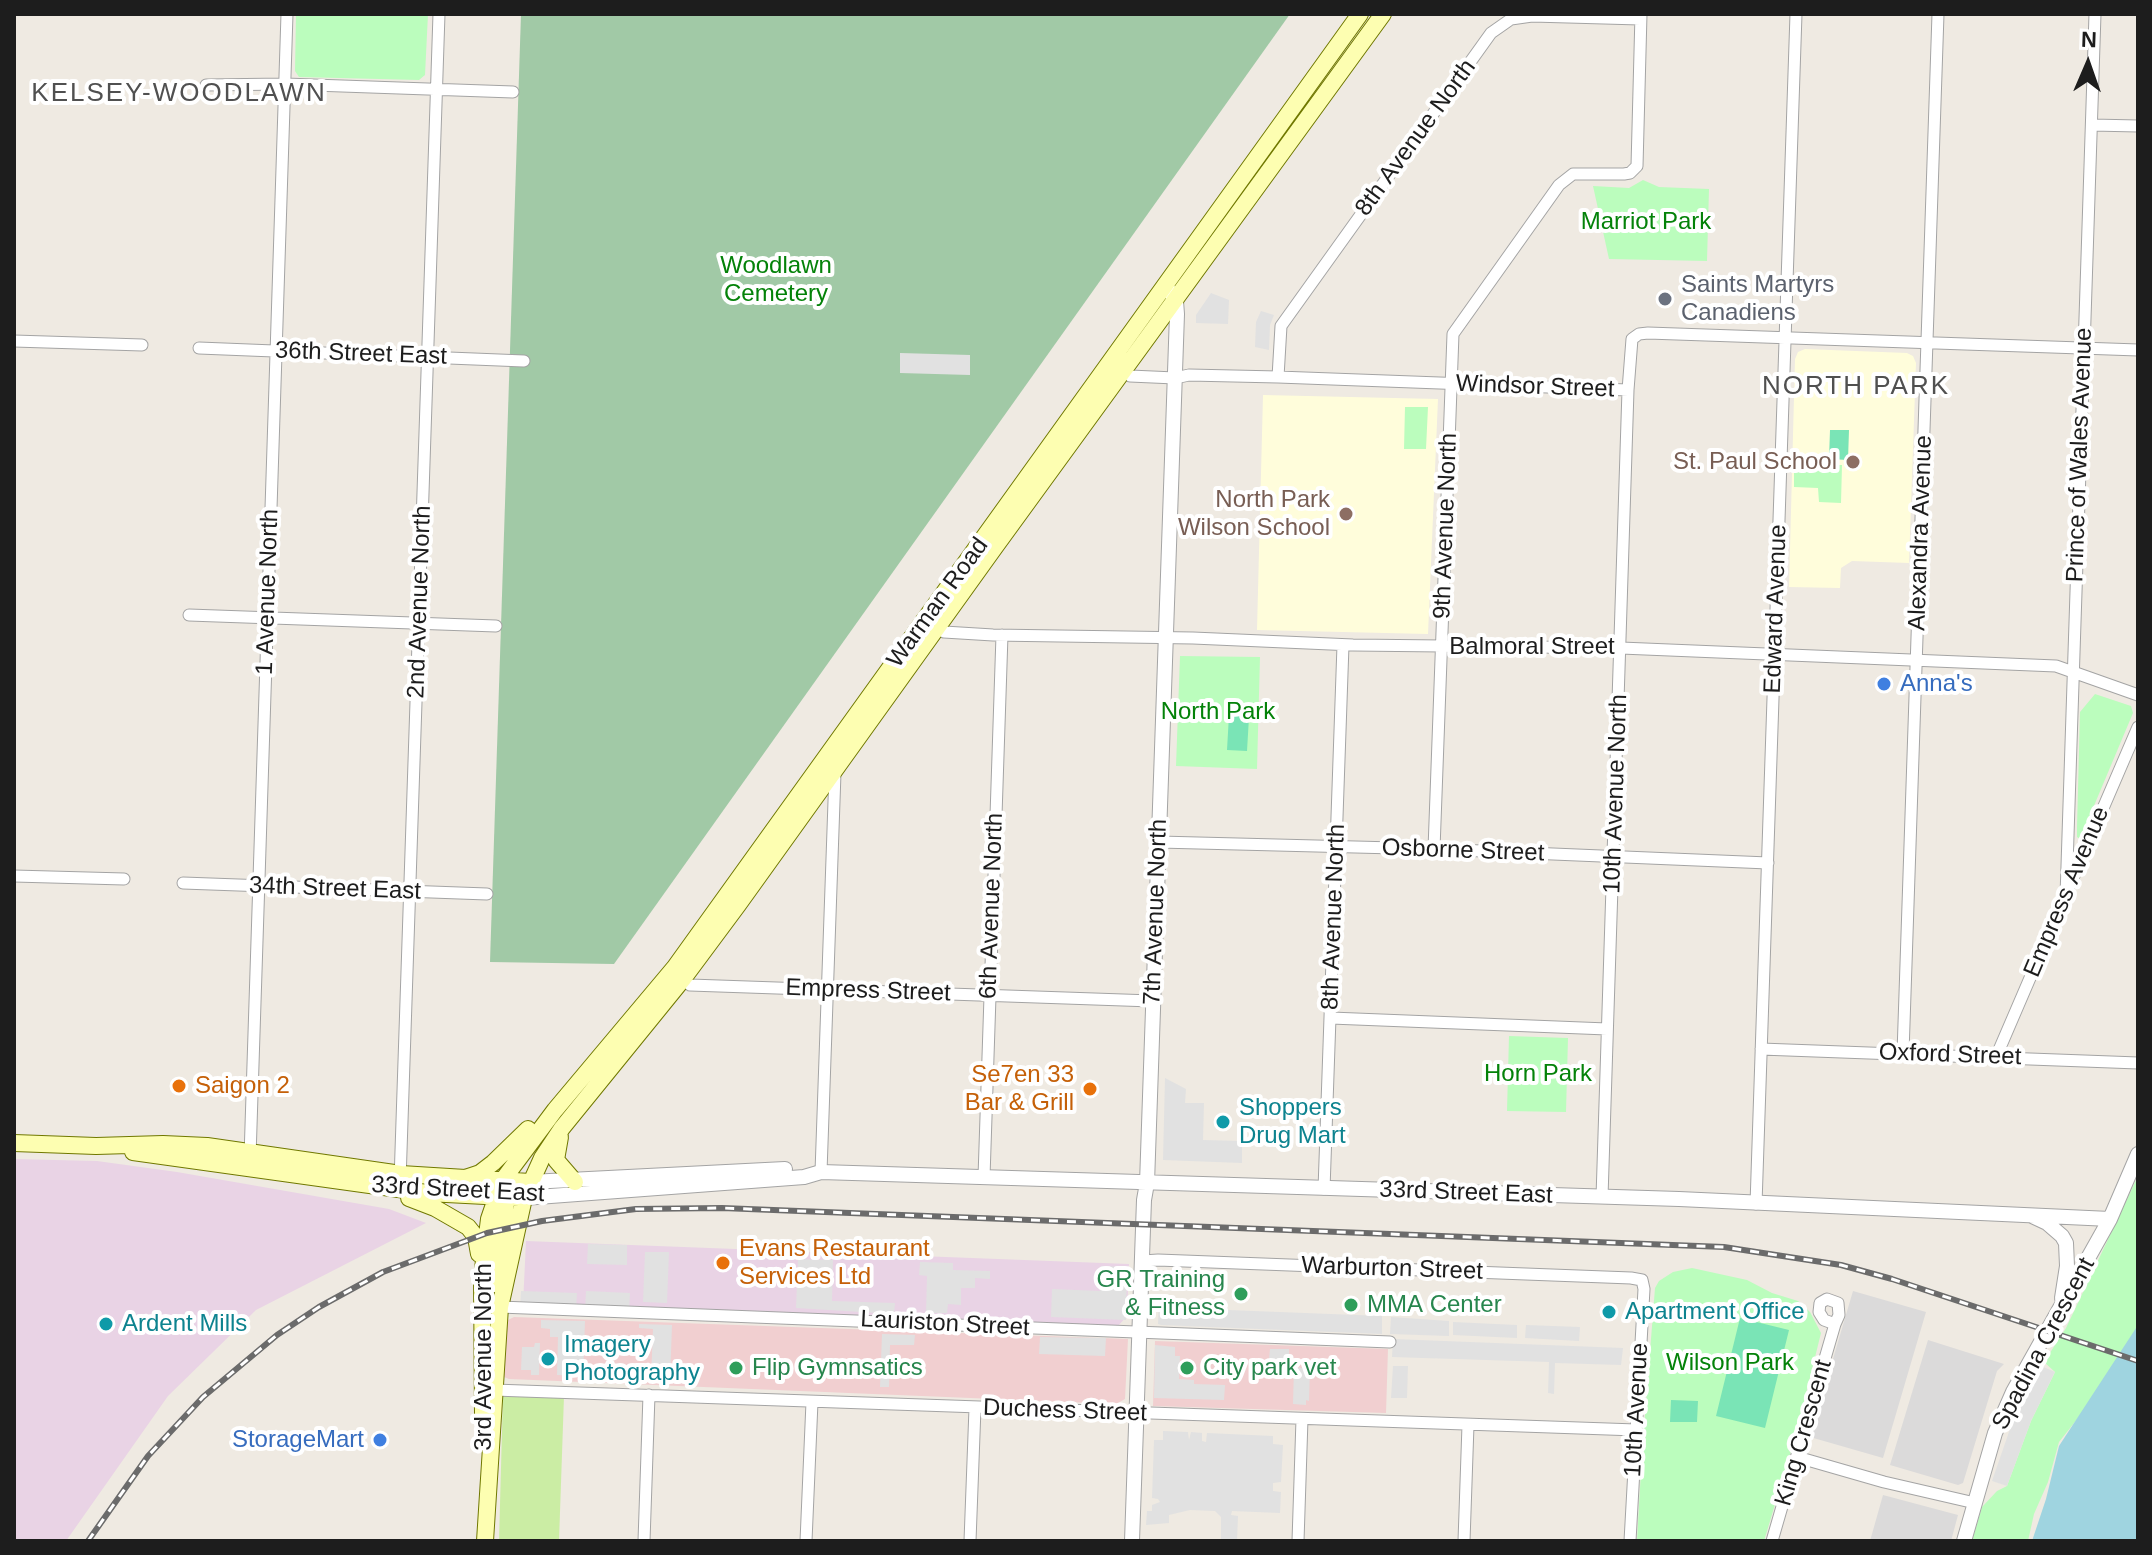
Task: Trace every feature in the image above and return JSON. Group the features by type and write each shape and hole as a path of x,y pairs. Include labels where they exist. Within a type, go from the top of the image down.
{"main road":[{"name":"Warman Road","path":"512,1191 683,979 835,770 930,625 1360,14"},
{"name":"Warman Road","path":"512,1191 566,1097 675,967 1125,370 1383,14"},
{"path":"460,1179 480,1173 493,1163 566,1097"},
{"path":"562,1128 556,1160 575,1182"},
{"name":"33rd Street East","path":"14,1143 96,1146 163,1144 251,1151 400,1182 512,1191"},
{"name":"33rd Street East","path":"96,1146 377,1187 400,1182 460,1179 512,1191"},
{"path":"377,1187 435,1208 468,1227 478,1246 481,1300"},
{"name":"3rd Avenue North","path":"487,1488 483,1457 481,1300 487,1233 512,1191"},
{"name":"3rd Avenue North","path":"485,1541 500,1307 512,1191"}],"street":[{"name":"1 Avenue North","path":"250,1169 287,14"},
{"name":"2nd Avenue North","path":"400,1182 439,14"},
{"name":"Edward Avenue","path":"1756,1204 1796,14"},
{"name":"Alexandra Avenue","path":"1903,1053 1938,14"},
{"name":"Prince of Wales Avenue","path":"2066,896 2095,14"},
{"name":"8th Avenue North","path":"1278,377 1281,326 1491,33 1511,19 1532,16 1640,17"},
{"name":"9th Avenue North","path":"1434,849 1453,334 1559,185 1573,174 1624,174 1637,166 1640,17"},
{"path":"206,85 285,84 513,92"},
{"path":"2092,125 2138,126"},
{"path":"1166,286 1176,301"},
{"name":"7th Avenue North","path":"1132,1541 1176,301"},
{"name":"Windsor Street","path":"1125,370 1130,376 1175,378 1189,375 1278,377 1628,390 1632,339 1639,334 2138,350"},
{"path":"14,341 142,345"},
{"name":"36th Street East","path":"199,348 524,361"},
{"name":"10th Avenue North","path":"1602,1197 1628,390"},
{"path":"189,615 496,626"},
{"name":"Balmoral Street","path":"930,625 944,632 1002,635 1343,645 1621,648 2056,666 2138,695"},
{"name":"6th Avenue North","path":"984,1177 1002,635"},
{"name":"8th Avenue North","path":"1324,1189 1343,645"},
{"name":"Empress Avenue","path":"1996,1057 2138,727"},
{"path":"821,1172 835,770"},
{"name":"Osborne Street","path":"1159,842 1434,849 1768,863"},
{"path":"14,876 124,879"},
{"name":"34th Street East","path":"183,883 487,894"},
{"name":"Empress Street","path":"683,979 690,985 1152,1001"},
{"path":"1331,1018 1607,1029"},
{"name":"Oxford Street","path":"1761,1049 2138,1063"},
{"name":"Spadina Crescent","path":"1964,1541 1995,1433 2013,1392 2110,1219 2138,1154"},
{"name":"33rd Street East","path":"512,1191 575,1182 811,1167 821,1172"},
{"name":"33rd Street East","path":"512,1191 804,1177 821,1172 1602,1197 2110,1219"},
{"path":"2029,1214 2047,1223 2066,1243 2066,1275 2060,1310"},
{"name":"Warburton Street","path":"1143,1261 1642,1280"},
{"name":"10th Avenue","path":"1630,1541 1644,1289 1642,1280"},
{"name":"Lauriston Street","path":"500,1307 1390,1342"},
{"name":"King Crescent","path":"1772,1541 1835,1324"},
{"name":"Duchess Street","path":"494,1390 1636,1430"},
{"path":"644,1541 649,1395"},
{"path":"806,1541 812,1402"},
{"path":"970,1541 975,1408"},
{"path":"1298,1541 1302,1419"},
{"path":"1464,1541 1468,1425"},
{"path":"1797,1457 1884,1482 1975,1503"}],"shaded area":[{"path":"1211,293 1229,300 1228,324 1196,323 1196,315"},
{"path":"1261,311 1274,315 1270,325 1269,350 1255,347 1256,322"},
{"name":"St. Paul School","path":"1805,349 1907,353 1913,356 1916,363 1909,563 1852,561 1841,568 1840,588 1789,587 1795,359 1798,352"},
{"path":"900,353 970,355 970,375 900,373"},
{"name":"North Park Wilson School","path":"1263,395 1438,399 1428,634 1257,630"},
{"path":"1165,1078 1186,1089 1185,1103 1204,1103 1203,1140 1242,1141 1242,1163 1163,1160"},
{"path":"14,1159 97,1161 177,1172 389,1209 426,1223 256,1310 168,1396 66,1541 14,1541"},
{"path":"526,1241 1129,1264 1127,1316 1118,1326 523,1305"},
{"path":"588,1244 627,1245 627,1265 587,1264"},
{"path":"645,1252 669,1252 667,1303 643,1302"},
{"path":"798,1259 833,1260 832,1301 895,1303 894,1314 796,1308"},
{"path":"920,1262 953,1263 953,1270 990,1271 990,1279 975,1278 975,1288 961,1288 961,1305 948,1304 947,1313 926,1313 927,1276 919,1275"},
{"path":"1101,1266 1127,1267 1126,1320 1051,1317 1052,1289 1100,1291"},
{"path":"521,1291 577,1293 576,1309 520,1308"},
{"path":"586,1291 630,1293 629,1311 585,1310"},
{"path":"1853,1291 1926,1312 1883,1458 1810,1437"},
{"path":"1159,1302 1228,1310 1382,1316 1382,1334 1161,1325 1158,1324"},
{"path":"514,1317 1128,1339 1125,1399 1116,1404 509,1379 504,1377 501,1369 506,1321"},
{"path":"1391,1317 1449,1321 1449,1336 1390,1334"},
{"path":"541,1320 585,1321 583,1376 557,1375 558,1337 550,1337 550,1329 541,1328"},
{"path":"1453,1322 1517,1325 1517,1338 1453,1335"},
{"path":"639,1324 672,1325 670,1380 651,1379 653,1329 639,1328"},
{"path":"1526,1325 1580,1327 1579,1341 1525,1338"},
{"path":"882,1334 915,1335 914,1345 890,1345 889,1387 880,1387"},
{"path":"1040,1337 1106,1338 1105,1356 1039,1354"},
{"path":"1393,1339 1623,1348 1621,1365 1555,1363 1554,1394 1548,1393 1549,1362 1392,1357"},
{"path":"1928,1340 2004,1364 1997,1371 1963,1483 1958,1485 1890,1465"},
{"path":"1155,1341 1388,1349 1386,1413 1153,1406"},
{"path":"535,1343 540,1343 539,1375 531,1375 531,1370 521,1370 522,1347 534,1347"},
{"path":"1155,1345 1175,1347 1175,1356 1180,1356 1179,1379 1194,1380 1194,1384 1225,1385 1224,1400 1154,1398"},
{"path":"1270,1349 1289,1349 1289,1370 1268,1369"},
{"path":"2039,1365 2055,1372 2031,1421 2007,1486 1992,1481 2010,1429"},
{"path":"1393,1366 1408,1366 1407,1398 1391,1398"},
{"path":"1294,1367 1310,1369 1309,1401 1306,1400 1306,1405 1293,1404"},
{"path":"1163,1431 1188,1432 1189,1440 1191,1432 1202,1433 1202,1441 1206,1442 1207,1433 1273,1436 1273,1444 1283,1445 1281,1482 1273,1483 1273,1491 1281,1492 1280,1513 1232,1511 1231,1515 1238,1516 1237,1541 1221,1541 1221,1517 1215,1511 1190,1510 1169,1515 1169,1523 1146,1525 1147,1511 1152,1511 1152,1505 1160,1502 1152,1498 1154,1440 1163,1440"},
{"path":"1883,1495 1958,1515 1951,1541 1870,1541"}],"green space":[{"path":"296,14 428,14 425,75 419,80 299,77 295,71"},
{"name":"Woodlawn Cemetery","path":"521,14 1290,14 614,964 490,962"},
{"name":"Marriot Park","path":"1643,180 1659,187 1709,189 1707,261 1609,259 1593,186 1629,188"},
{"path":"1405,407 1428,407 1426,449 1404,449"},
{"path":"1830,430 1849,430 1848,460 1829,459"},
{"path":"1794,465 1842,465 1841,503 1819,502 1818,488 1794,487"},
{"name":"North Park","path":"1180,656 1260,657 1257,769 1176,766"},
{"path":"2095,694 2131,706 2133,713 2080,839 2077,837 2077,827 2080,712"},
{"path":"1229,715 1249,717 1247,751 1227,750"},
{"name":"Horn Park","path":"1509,1036 1568,1038 1566,1112 1507,1111"},
{"path":"2138,1176 2138,1326 2090,1403 2059,1442 2028,1541 1972,1541 1982,1507 1997,1491 2007,1486 2031,1421 2055,1372 2044,1362 2066,1328"},
{"name":"Wilson Park","path":"1692,1268 1747,1280 1772,1293 1798,1301 1810,1312 1821,1333 1795,1438 1764,1541 1637,1541 1655,1288 1659,1281 1673,1272"},
{"path":"1740,1318 1789,1330 1765,1428 1716,1416"},
{"path":"503,1394 564,1396 559,1541 499,1541"},
{"path":"1671,1400 1698,1401 1697,1422 1670,1422"}],"water":[{"path":"2138,1325 2138,1541 2032,1541 2059,1446"}],"railway":[{"path":"88,1541 148,1456 203,1397 277,1335 319,1307 383,1272 487,1233 542,1221 636,1209 722,1208 1724,1247 1841,1265 1892,1279 2138,1361"}],"place":[{"name":"Saints Martyrs Canadiens","path":"1665,299"},
{"name":"St. Paul School","path":"1853,462"},
{"name":"North Park Wilson School","path":"1346,514"},
{"name":"Anna's","path":"1884,684"},
{"name":"Saigon 2","path":"179,1086"},
{"name":"Se7en 33 Bar & Grill","path":"1090,1089"},
{"name":"Shoppers Drug Mart","path":"1223,1122"},
{"name":"Evans Restaurant Services Ltd","path":"723,1263"},
{"name":"GR Training & Fitness","path":"1241,1294"},
{"name":"MMA Center","path":"1351,1305"},
{"name":"Apartment Office","path":"1609,1312"},
{"name":"Ardent Mills","path":"106,1324"},
{"name":"Imagery Photography","path":"548,1359"},
{"name":"Flip Gymnsatics","path":"736,1368"},
{"name":"City park vet","path":"1187,1368"},
{"name":"StorageMart","path":"380,1440"}],"district":[{"name":"KELSEY-WOODLAWN","path":"179,94"},
{"name":"NORTH PARK","path":"1856,387"}]}
